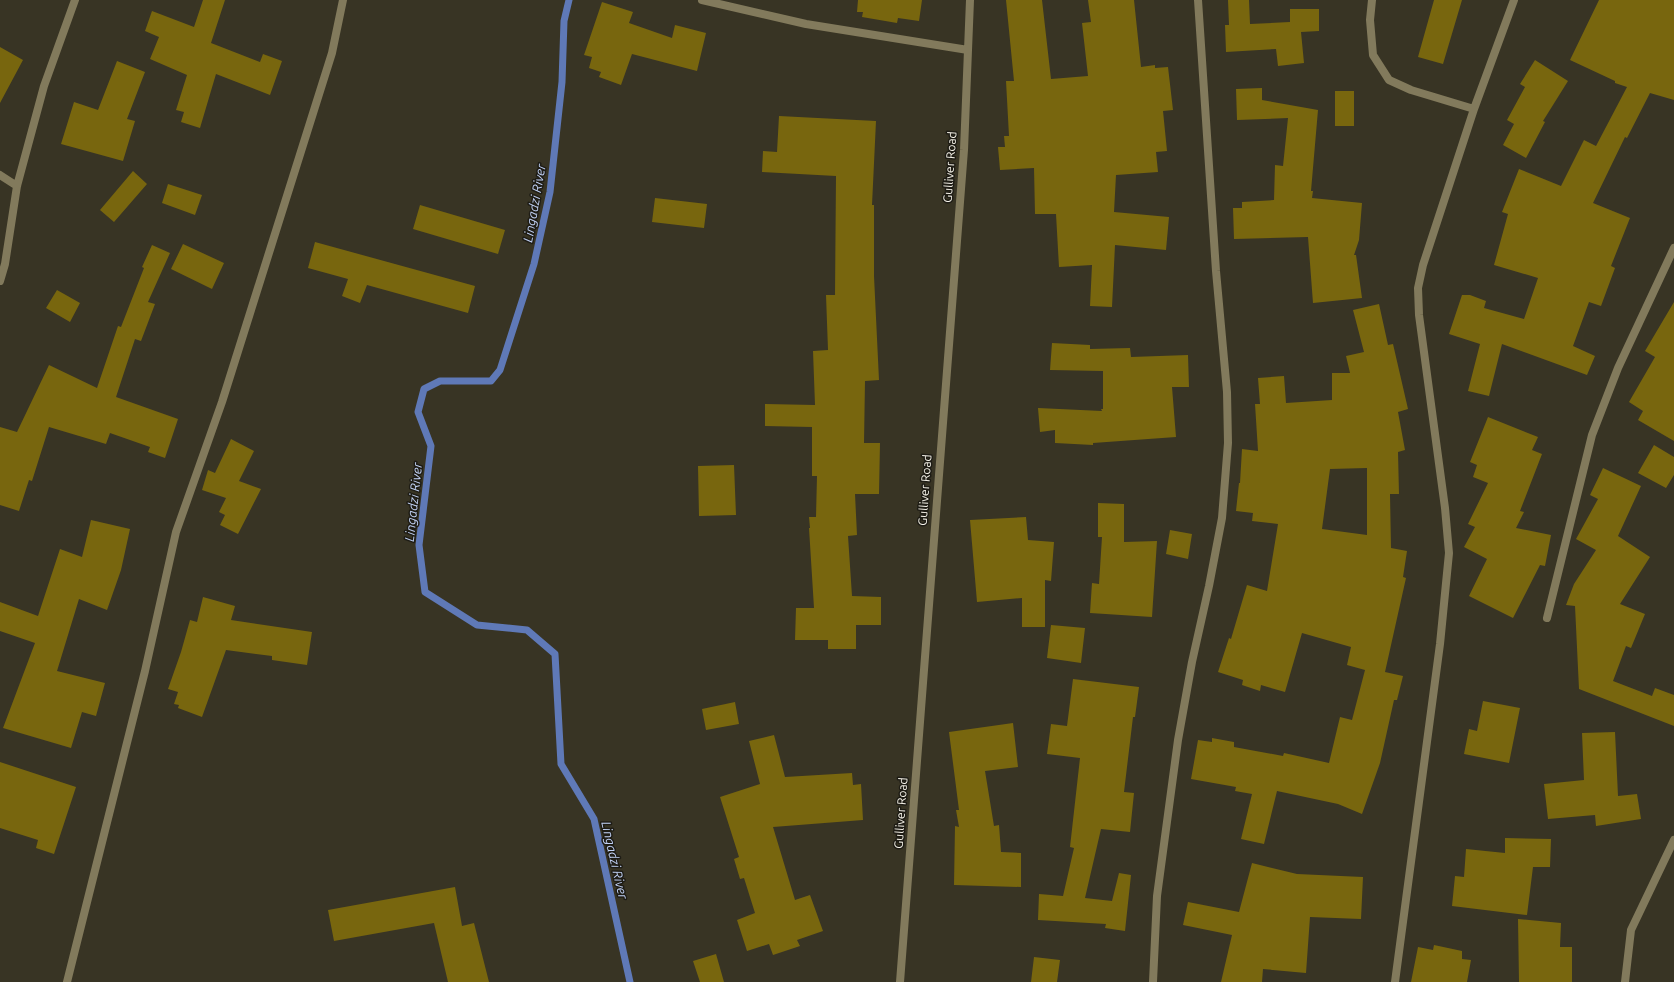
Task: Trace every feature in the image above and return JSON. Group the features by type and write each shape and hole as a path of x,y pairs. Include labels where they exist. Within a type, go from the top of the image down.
{"street":[{"path":"0,281 5,264 17,186 44,86 75,0"},
{"path":"67,982 145,671 176,532 227,387 332,53 343,0"},
{"path":"702,0 806,24 968,50"},
{"name":"Gulliver Road","path":"900,982 964,150 970,0"},
{"path":"1153,982 1157,896 1178,740 1192,662 1222,518 1228,443 1227,392 1216,271 1198,0"},
{"path":"1372,0 1370,20 1373,55 1389,80 1411,90 1474,109"},
{"path":"1395,982 1440,644 1449,553 1445,508 1419,315 1418,288 1423,265 1474,109 1514,0"},
{"path":"0,175 17,186"},
{"path":"1547,618 1592,435 1618,368 1674,248"},
{"path":"1625,982 1631,930 1674,840"}],"building":[{"path":"203,0 225,0 211,43 260,62 263,54 282,61 270,95 216,74 200,128 181,122 184,112 176,110 187,75 150,59 159,37 145,31 152,11 194,27"},
{"path":"858,0 922,0 919,21 898,18 897,23 862,17 863,12 857,12"},
{"path":"1006,0 1042,0 1051,79 1088,76 1082,23 1091,22 1088,0 1134,0 1141,67 1155,65 1155,68 1168,67 1173,110 1163,111 1167,151 1156,152 1158,172 1116,175 1114,212 1169,217 1166,250 1115,245 1112,307 1090,306 1092,265 1059,267 1056,214 1035,214 1034,168 1000,170 998,147 1005,147 1004,136 1009,136 1006,81 1014,81"},
{"path":"1228,0 1249,0 1250,24 1290,22 1290,9 1319,9 1319,31 1301,32 1304,63 1278,66 1276,49 1226,52 1225,25 1229,25"},
{"path":"1434,0 1462,0 1443,64 1418,57"},
{"path":"1599,0 1674,0 1674,100 1650,93 1627,138 1625,137 1593,203 1630,218 1611,266 1615,268 1601,306 1589,302 1573,346 1595,356 1587,375 1502,344 1489,396 1468,391 1480,344 1449,334 1462,295 1470,295 1486,301 1484,308 1524,319 1538,278 1494,265 1508,214 1502,212 1519,169 1561,186 1584,140 1596,146 1627,87 1615,83 1615,81 1570,60"},
{"path":"602,2 633,12 629,23 672,38 675,25 706,33 697,71 632,54 621,85 599,77 601,72 589,68 592,57 584,55"},
{"path":"0,47 23,60 0,103"},
{"path":"1535,60 1568,81 1543,121 1545,122 1526,158 1503,145 1514,124 1507,120 1525,87 1520,84"},
{"path":"117,61 145,72 127,119 135,121 123,161 61,144 74,102 98,110"},
{"path":"1262,88 1262,100 1318,110 1311,191 1313,191 1312,198 1362,203 1359,240 1354,255 1356,255 1362,298 1313,303 1308,237 1234,239 1233,208 1242,208 1242,202 1274,200 1275,165 1283,166 1288,118 1237,120 1236,89"},
{"path":"1335,91 1354,91 1354,126 1335,126"},
{"path":"779,116 876,121 872,205 874,205 874,276 879,380 865,381 864,443 880,443 879,494 855,494 857,535 848,536 852,596 881,597 881,625 856,625 856,649 828,649 828,640 795,640 796,608 814,608 809,517 816,517 817,476 812,476 812,427 765,426 765,404 815,405 813,351 828,350 826,295 835,295 836,176 762,172 763,151 777,152"},
{"path":"133,171 147,184 114,222 100,210"},
{"path":"168,184 202,195 195,215 162,203"},
{"path":"655,198 707,204 704,228 652,222"},
{"path":"420,205 505,230 498,254 413,229"},
{"path":"315,242 475,286 468,313 367,285 360,303 342,296 348,279 308,268"},
{"path":"183,244 224,263 212,289 171,269"},
{"path":"152,245 170,253 148,302 155,304 141,341 135,339 116,397 178,419 165,458 148,452 150,447 110,433 106,444 49,427 32,481 29,480 19,511 0,505 0,427 17,432 49,365 97,388 118,326 121,327 144,268 142,267"},
{"path":"57,290 80,303 70,322 46,308"},
{"path":"1674,302 1674,441 1638,420 1643,411 1629,402 1655,357 1645,351"},
{"path":"1379,304 1388,345 1393,344 1408,409 1398,412 1405,450 1398,452 1399,494 1390,494 1391,548 1407,551 1403,577 1406,578 1385,672 1403,676 1397,700 1394,700 1380,763 1362,814 1338,804 1277,791 1264,844 1241,839 1252,794 1235,791 1236,787 1191,779 1198,740 1212,742 1212,738 1234,742 1234,747 1283,756 1284,753 1329,763 1340,717 1352,720 1365,670 1347,665 1351,647 1302,633 1285,692 1261,685 1260,691 1242,685 1243,680 1218,672 1229,638 1231,639 1247,585 1267,591 1278,524 1252,521 1253,513 1236,511 1240,483 1242,449 1258,451 1255,404 1260,404 1258,378 1284,376 1286,403 1332,400 1332,373 1350,373 1346,356 1364,352 1353,310","holes":["1367,468 1367,535 1322,529 1330,469"]},
{"path":"1052,343 1090,345 1090,349 1130,348 1131,357 1188,355 1189,387 1172,387 1176,437 1093,443 1093,445 1055,443 1055,430 1040,432 1038,408 1102,411 1101,409 1103,409 1103,371 1050,370"},
{"path":"1488,417 1538,437 1532,450 1542,454 1520,511 1524,512 1516,528 1551,535 1545,566 1540,565 1513,618 1469,596 1487,559 1464,547 1475,527 1468,524 1488,483 1473,477 1477,465 1470,462"},
{"path":"231,439 254,451 239,481 261,489 238,534 220,525 225,515 219,512 226,498 202,490 208,470 215,473"},
{"path":"1654,445 1674,457 1674,475 1666,488 1638,473"},
{"path":"734,465 736,515 699,516 698,466"},
{"path":"1603,468 1641,486 1618,536 1650,557 1620,604 1645,614 1631,648 1626,646 1613,681 1652,696 1655,688 1674,695 1674,726 1579,689 1575,606 1566,605 1574,584 1596,550 1576,539 1598,499 1590,495"},
{"path":"1098,503 1124,504 1124,542 1157,541 1152,617 1090,613 1092,583 1099,584 1102,537 1098,537"},
{"path":"1026,517 1028,540 1054,542 1051,581 1045,580 1045,627 1022,627 1022,598 977,602 970,520"},
{"path":"91,520 130,529 121,570 107,610 79,599 57,671 105,683 96,716 82,712 71,748 3,728 35,643 0,631 0,602 38,616 60,549 82,557"},
{"path":"1170,530 1192,534 1188,559 1166,554"},
{"path":"203,597 235,606 231,620 312,632 307,665 272,660 272,656 226,650 202,717 178,708 179,705 174,704 178,692 168,689 190,620 197,622"},
{"path":"1051,625 1085,628 1081,663 1047,658"},
{"path":"1073,679 1139,687 1135,717 1133,717 1124,792 1134,793 1130,832 1101,829 1085,898 1112,901 1119,873 1131,875 1125,931 1105,928 1106,924 1038,920 1039,894 1063,896 1074,848 1070,847 1080,758 1047,754 1051,724 1067,726"},
{"path":"1483,701 1520,708 1509,763 1464,754 1469,729 1477,731"},
{"path":"735,702 739,724 706,730 702,709"},
{"path":"1013,723 1018,767 985,771 994,826 999,825 1001,852 1021,853 1021,887 954,885 955,826 959,827 956,810 959,810 949,732"},
{"path":"1615,732 1618,796 1637,794 1641,819 1596,826 1595,815 1548,819 1544,784 1584,780 1582,733"},
{"path":"774,735 785,777 852,773 853,785 861,784 863,820 773,827 795,900 810,895 823,931 797,940 800,946 773,955 769,944 747,951 737,920 755,913 744,878 740,879 734,859 739,857 720,797 760,784 749,741"},
{"path":"0,762 76,787 54,854 36,848 38,840 0,828"},
{"path":"1505,838 1551,839 1550,867 1533,867 1527,915 1452,906 1455,876 1464,877 1466,849 1505,853"},
{"path":"1252,863 1297,874 1363,877 1361,919 1310,917 1306,973 1263,969 1262,982 1221,982 1232,935 1183,925 1188,902 1239,912"},
{"path":"455,887 462,926 474,923 489,982 448,982 434,923 334,941 328,910"},
{"path":"1518,919 1561,923 1560,947 1572,947 1572,982 1519,982"},
{"path":"1434,945 1462,951 1462,959 1471,960 1467,982 1411,982 1418,947 1433,950"},
{"path":"716,954 724,982 700,982 693,961"},
{"path":"1034,957 1060,960 1057,982 1031,982"}],"waterway":[{"name":"Lingadzi River","path":"569,0 564,21 562,82 550,192 534,264 500,370 491,381 440,381 424,389 418,412 431,446 419,545 425,592 477,625 527,630 555,654 561,764 594,819 630,982"}]}
